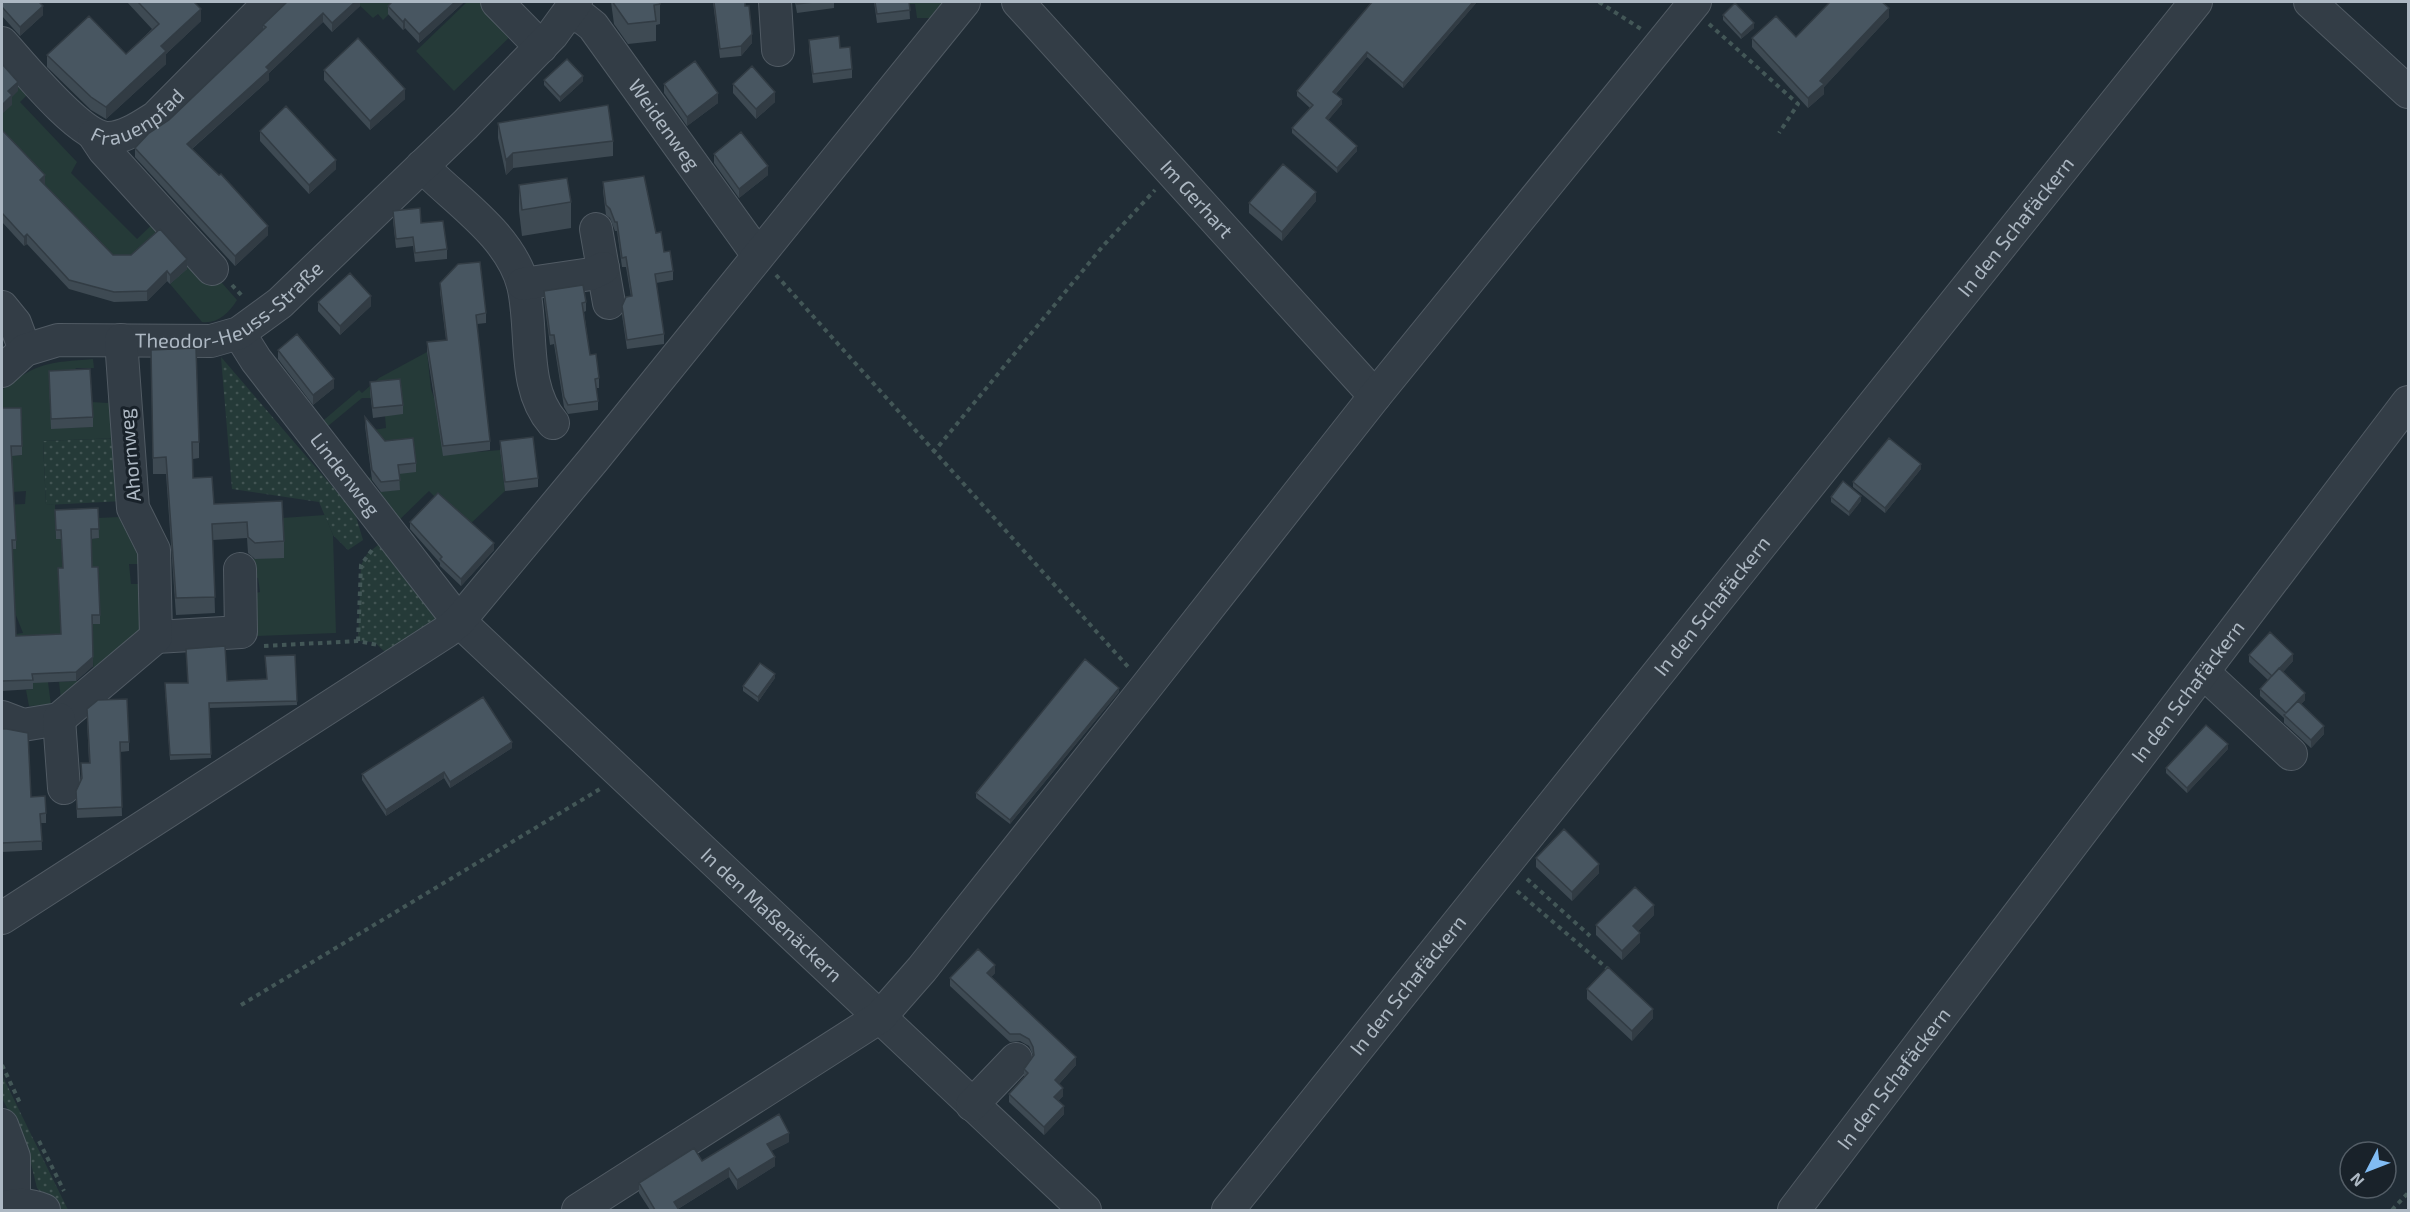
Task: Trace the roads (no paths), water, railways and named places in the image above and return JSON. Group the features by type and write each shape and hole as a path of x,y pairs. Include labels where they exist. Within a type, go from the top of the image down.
{"street":[{"name":"Frauenpfad","path":"2,43 83,129 94,135 108,138 121,135 156,117 270,2"},
{"path":"497,2 541,47"},
{"path":"775,2 778,51"},
{"path":"2,918 447,631 456,617 594,459 754,251 964,2"},
{"name":"Im Gerhart","path":"1018,2 1170,173 1375,396"},
{"name":"In den Schafäckern","path":"1228,1210 2196,2"},
{"path":"2310,2 2409,92"},
{"path":"578,1210 880,1017 922,969 1375,396 1693,4"},
{"name":"Theodor-Heuss-Straße","path":"2,370 25,350 57,340 211,340 250,326 280,303 422,166 541,47 572,8"},
{"name":"Weidenweg","path":"572,8 593,26 754,251"},
{"path":"94,135 104,150 212,269"},
{"path":"422,166 488,229 514,265 523,284 536,393 544,412 553,423"},
{"path":"596,229 609,303"},
{"path":"523,284 591,274 603,268"},
{"path":"2,307 15,323 25,350"},
{"name":"Lindenweg","path":"250,326 256,360 456,617"},
{"name":"Ahornweg","path":"121,340 133,508 154,550 156,637"},
{"name":"In den Schafäckern","path":"1794,1210 2409,402"},
{"path":"2,717 23,725 59,719 156,637 246,635 240,569"},
{"name":"In den Maßenäckern","path":"456,617 621,776 1085,1210"},
{"path":"2204,673 2291,754"},
{"path":"59,719 64,788"},
{"path":"972,1105 1016,1059"},
{"path":"2,1125 14,1157 8,1207 29,1205 44,1210"}]}
